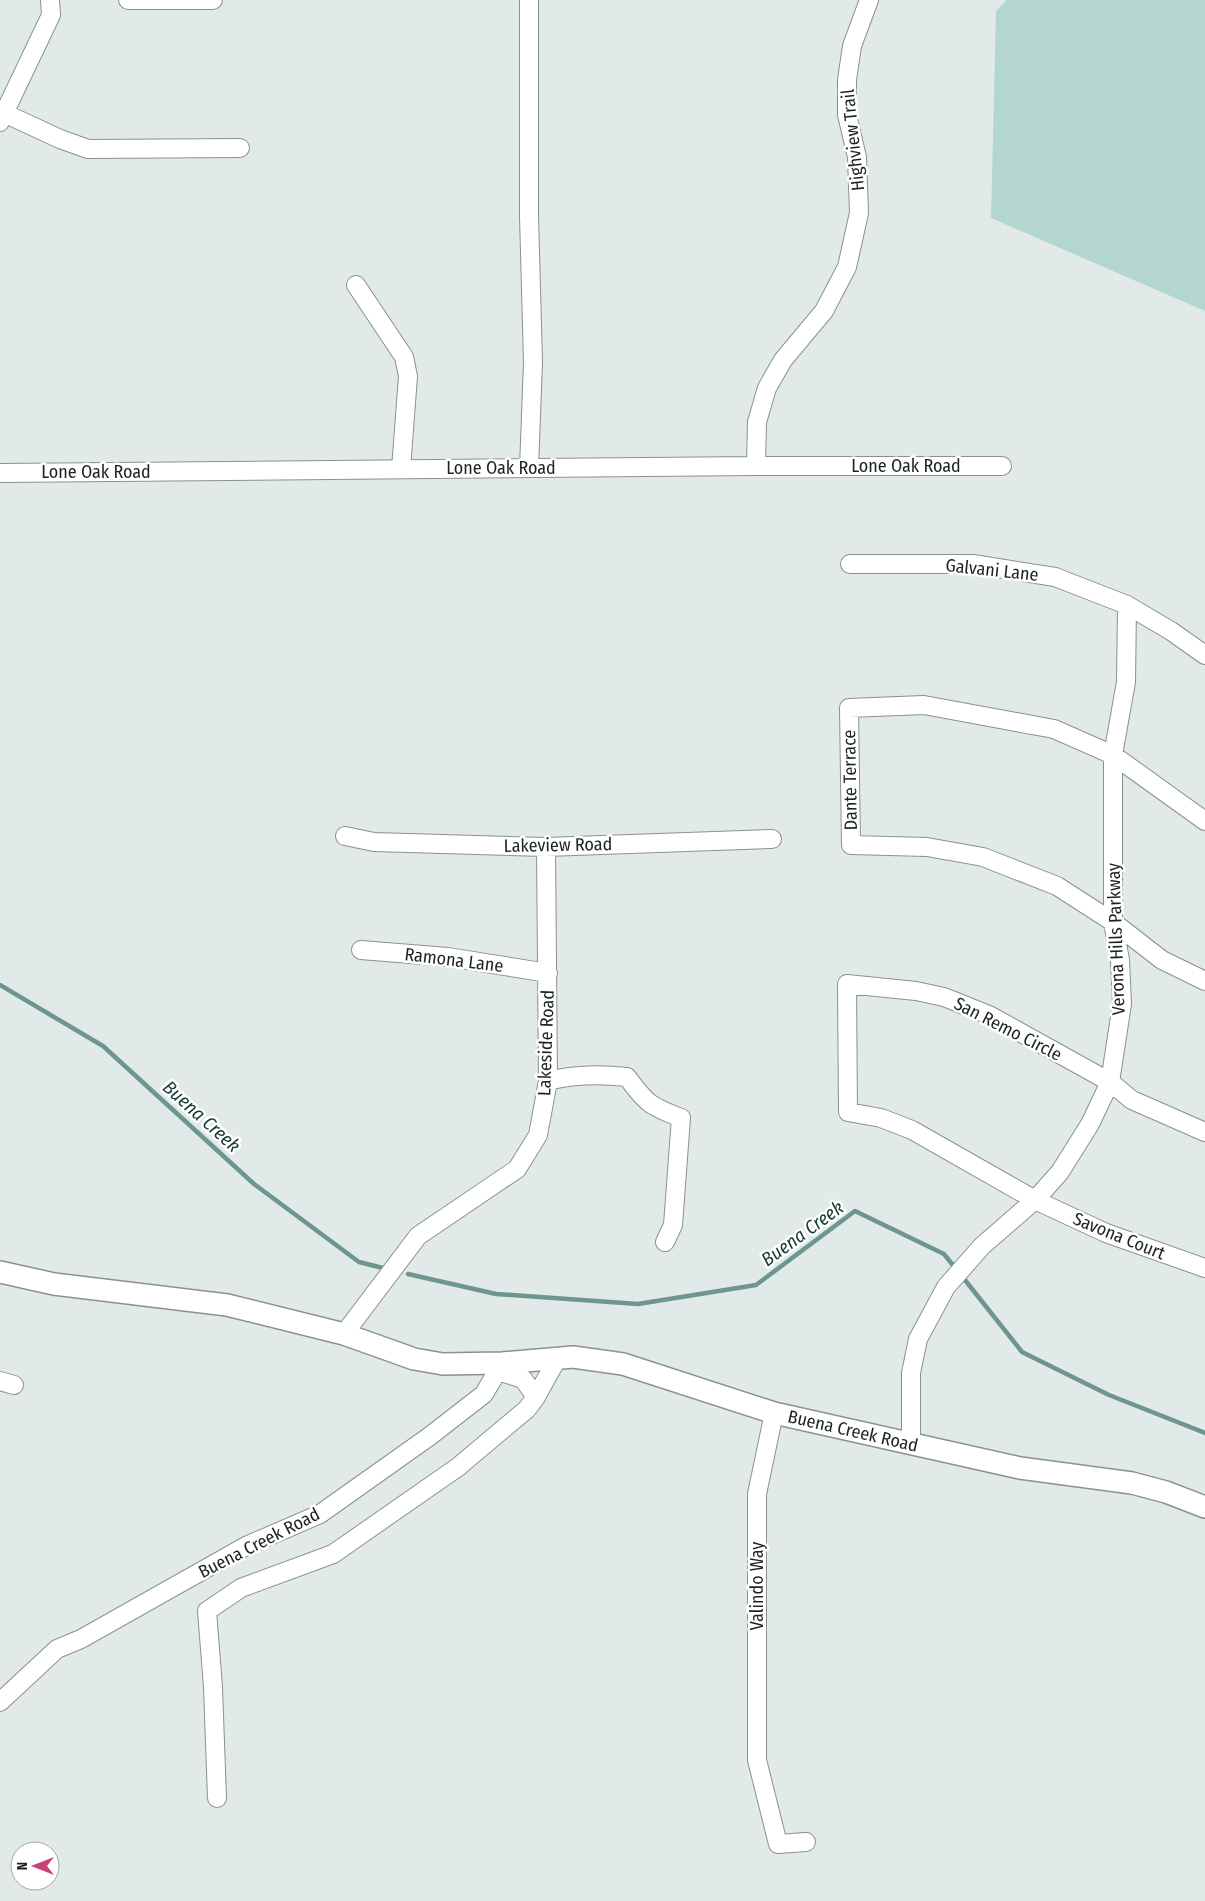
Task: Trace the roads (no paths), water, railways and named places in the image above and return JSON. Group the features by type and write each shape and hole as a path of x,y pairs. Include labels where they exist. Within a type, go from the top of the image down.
{"main road":[{"name":"Buena Creek Road","path":"0,1272 54,1284 227,1306 344,1334 414,1359 443,1364 500,1367 573,1357 623,1364 774,1413 1020,1468 1132,1484 1166,1492 1205,1507"}],"street":[{"path":"128,0 213,0"},
{"path":"529,0 529,216 532,362 529,468"},
{"name":"Highview Trail","path":"756,466 757,422 767,388 783,360 824,311 847,267 859,213 857,157 847,115 847,80 852,46 869,0"},
{"path":"55,1 51,15 2,117 88,149 240,148"},
{"path":"356,285 404,357 408,376 401,469"},
{"name":"Lone Oak Road","path":"0,473 756,466 1002,466"},
{"name":"Galvani Lane","path":"850,564 973,564 1056,577 1127,605 1171,631 1205,655"},
{"name":"Verona Hills Parkway","path":"910,1444 910,1373 918,1339 946,1287 982,1246 1035,1200 1060,1172 1090,1124 1110,1082 1122,1004 1120,960 1113,922 1113,755 1126,682 1127,605"},
{"name":"Dante Terrace","path":"1113,755 1054,729 924,705 849,708 851,845 927,847 983,857 1057,886 1113,922"},
{"path":"1113,755 1205,821"},
{"name":"Lakeview Road","path":"345,836 374,842 546,847 772,839"},
{"name":"Lakeside Road","path":"344,1334 418,1236 517,1169 538,1134 548,1081 546,847"},
{"path":"1113,922 1162,960 1205,981"},
{"name":"Ramona Lane","path":"361,950 448,956 548,973"},
{"name":"San Remo Circle","path":"1035,1200 912,1130 882,1118 848,1112 847,984 916,991 944,998 989,1016 1110,1082"},
{"path":"548,1081 567,1076 600,1074 627,1077 644,1100 655,1108 681,1118 673,1225 665,1242"},
{"path":"1110,1082 1132,1100 1205,1132"},
{"name":"Savona Court","path":"1035,1200 1106,1233 1205,1268"},
{"path":"217,1798 213,1687 207,1611 241,1588 333,1554 458,1467 527,1408 536,1397 557,1359"},
{"path":"500,1367 523,1379 536,1397"},
{"name":"Buena Creek Road","path":"0,1702 57,1649 81,1639 246,1546 320,1514 430,1436 484,1394 500,1367"},
{"name":"Valindo Way","path":"774,1413 757,1494 757,1760 778,1844 806,1842"}],"waterway":[{"name":"Buena Creek","path":"0,985 103,1046 254,1184 359,1262 383,1268"},
{"name":"Buena Creek","path":"408,1274 496,1294 638,1304 756,1285 855,1211 944,1254 956,1269"},
{"name":"Buena Creek","path":"961,1275 1022,1352 1109,1395 1205,1433"}]}
